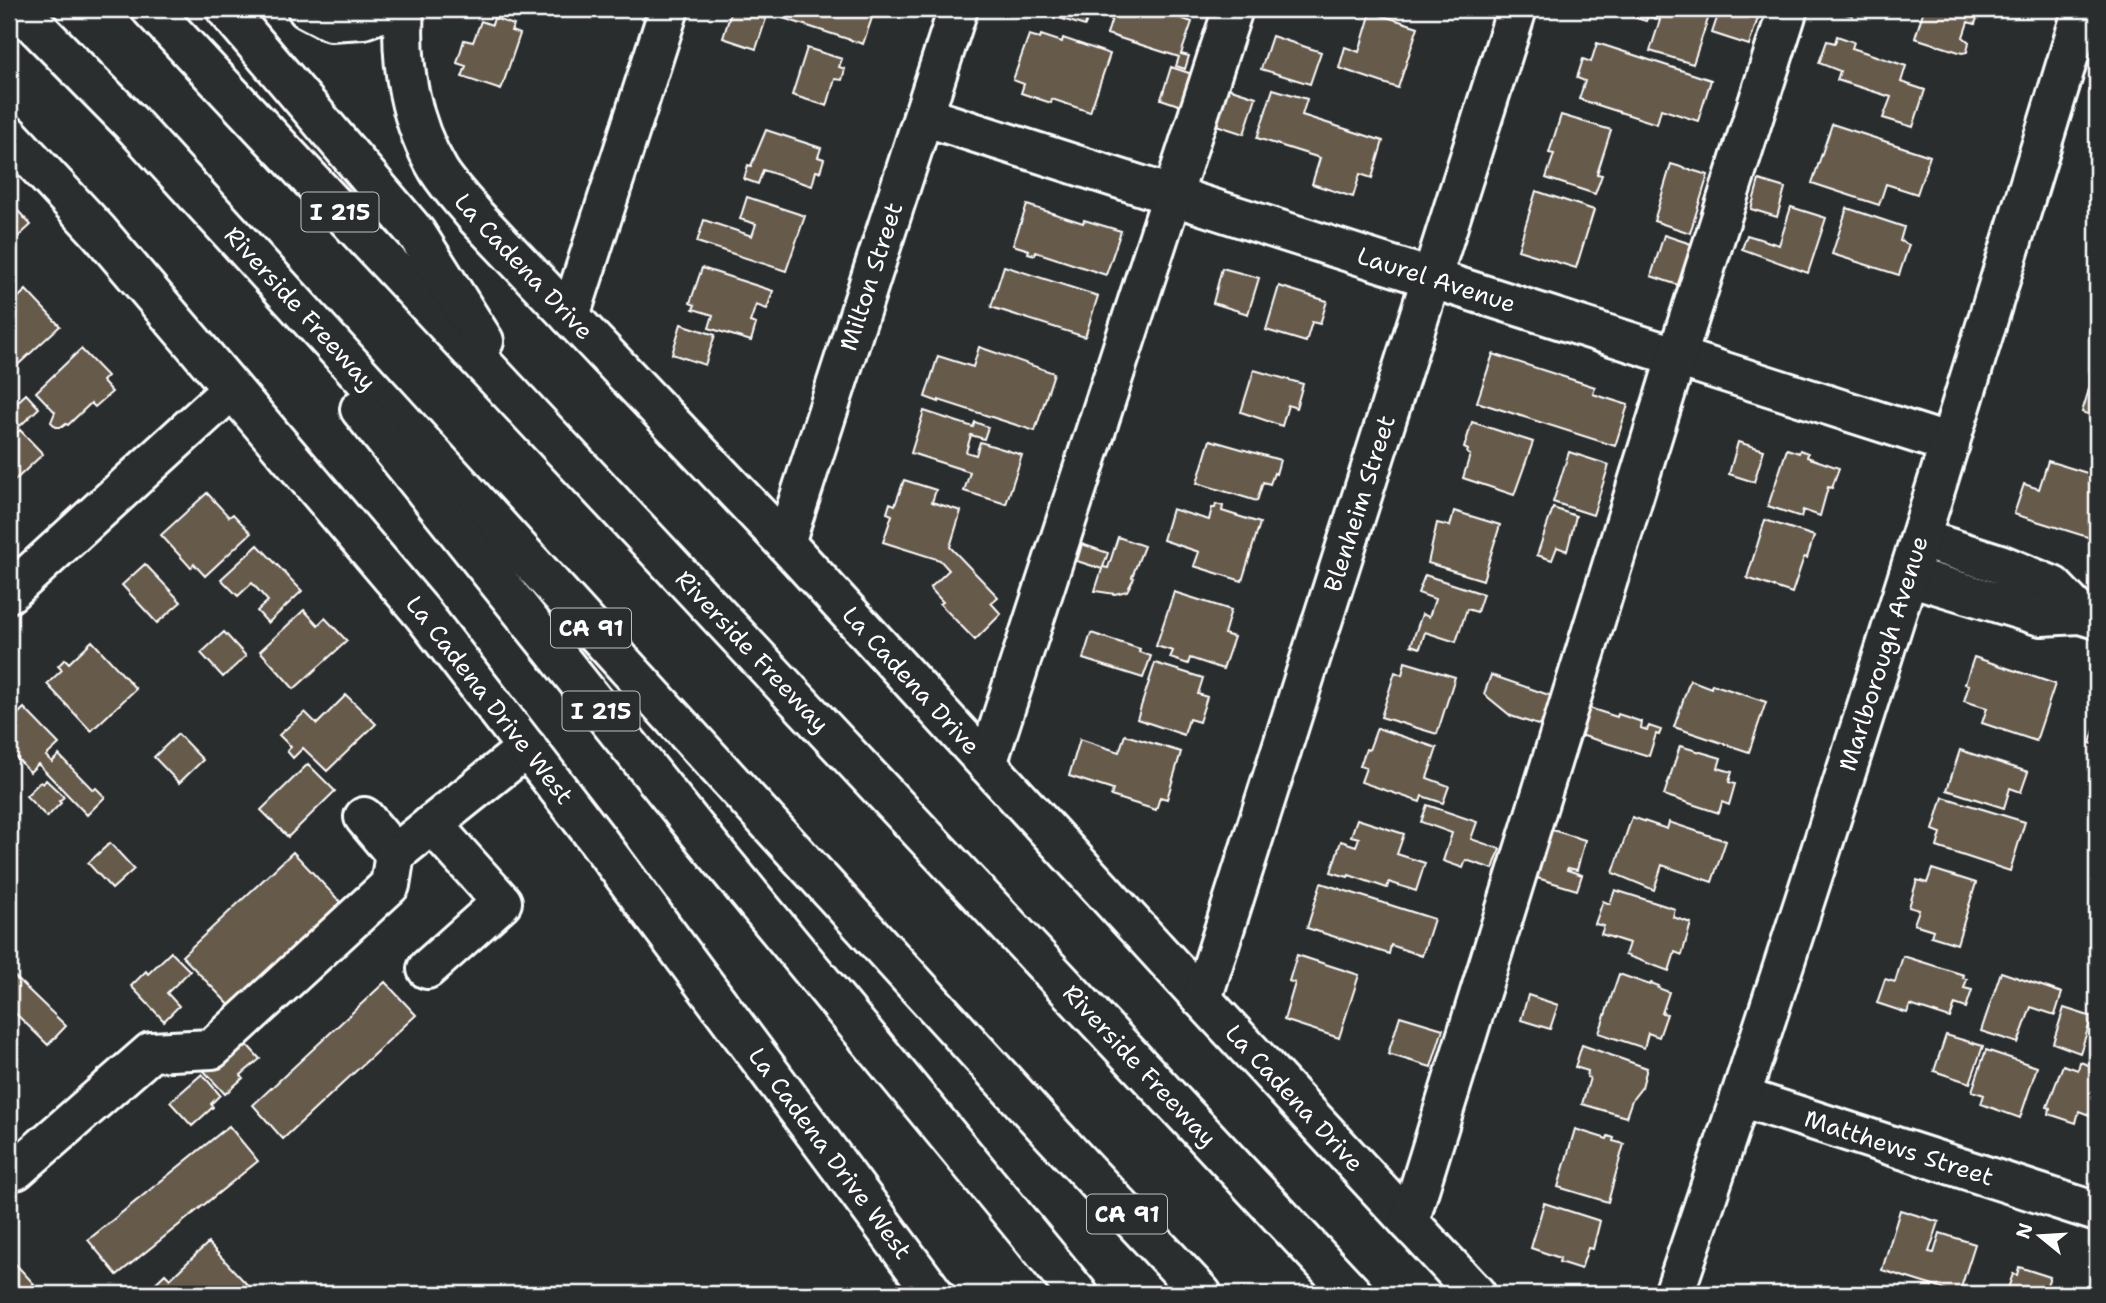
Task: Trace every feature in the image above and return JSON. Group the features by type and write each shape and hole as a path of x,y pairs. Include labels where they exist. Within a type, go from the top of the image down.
{"main road":[{"name":"Riverside Freeway","path":"19,9 131,123 1052,1134 1202,1294"},
{"name":"Riverside Freeway","path":"151,9 1353,1294"},
{"path":"226,9 416,233 529,414"},
{"path":"307,9 330,21 399,18"},
{"path":"570,316 669,9"},
{"name":"Milton Street","path":"785,543 958,9"},
{"path":"987,764 1233,9"},
{"name":"Blenheim Street","path":"1202,999 1517,9"},
{"path":"1409,1222 1677,356 1788,9"},
{"name":"Marlborough Avenue","path":"1674,1294 1741,1097 1921,539 2083,9"},
{"name":"La Cadena Drive","path":"399,18 409,93 421,135 440,172 476,218 785,543 1476,1294"},
{"name":"Laurel Avenue","path":"923,116 1950,444"},
{"name":"I 215","path":"131,123 695,829 1078,1294"},
{"name":"La Cadena Drive West","path":"9,135 99,232 423,614 596,838 934,1294"},
{"path":"12,583 231,390"},
{"path":"1921,539 2053,586 2089,616"},
{"path":"1909,576 2041,616 2089,616"},
{"path":"16,1170 150,1052 212,1049 390,885 395,854 527,748"},
{"path":"364,817 395,854"},
{"path":"427,969 502,902 432,824"},
{"name":"Matthews Street","path":"1741,1097 2097,1212"},
{"path":"1052,1134 1184,1294"}],"building":[{"path":"732,9 766,19 756,49 723,38"},
{"path":"786,9 875,9 863,44 783,18"},
{"path":"1090,9 1085,26 1036,11"},
{"path":"1115,9 1153,9 1192,22 1181,54 1189,56 1185,69 1176,66 1179,57 1107,34"},
{"path":"1607,9 1698,9 1710,13 1693,64 1650,51 1660,20 1648,16 1646,21"},
{"path":"1720,9 1761,9 1749,45 1712,33"},
{"path":"1830,9 1854,9 1852,16"},
{"path":"1924,9 1980,9 1975,24 1968,22 1963,37 1969,42 1967,52 1962,53 1915,38"},
{"path":"1371,12 1418,27 1398,88 1339,68 1345,47 1359,52"},
{"path":"494,18 514,25 511,31 520,34 501,90 462,77 466,66 457,63 464,40 473,42 481,21 492,25"},
{"path":"1029,35 1040,38 1041,35 1062,42 1063,38 1110,54 1090,112 1052,99 1051,103 1021,93 1024,84 1013,80"},
{"path":"1272,36 1321,52 1310,84 1261,69"},
{"path":"1837,36 1854,42 1852,48 1906,66 1901,82 1925,90 1913,127 1883,118 1891,97 1837,80 1840,71 1819,63 1827,41 1835,43"},
{"path":"1597,43 1711,80 1698,121 1661,109 1657,124 1579,99 1585,81 1577,78 1583,59 1591,62"},
{"path":"807,48 842,59 839,67 845,69 842,80 835,79 827,106 792,95"},
{"path":"1171,67 1201,77 1190,109 1161,99"},
{"path":"1222,86 1256,97 1244,134 1210,123"},
{"path":"1273,89 1307,99 1302,115 1383,141 1372,178 1360,174 1353,197 1312,184 1320,158 1257,138"},
{"path":"1561,115 1611,130 1597,174 1602,175 1595,194 1546,178 1554,154 1549,153"},
{"path":"1832,124 1930,156 1917,194 1886,184 1879,205 1812,183"},
{"path":"766,130 821,148 818,157 824,159 820,172 816,171 812,186 763,170 758,184 744,179"},
{"path":"1671,164 1708,175 1690,233 1654,221"},
{"path":"1759,180 1785,188 1777,217 1751,209"},
{"path":"1536,191 1594,210 1576,268 1518,250"},
{"path":"747,197 805,216 786,271 697,242 704,220 752,236 756,224 740,219"},
{"path":"9,201 31,225 9,245"},
{"path":"1027,205 1083,223 1084,220 1121,231 1106,275 1036,252 1035,255 1028,253 1029,250 1013,245"},
{"path":"1791,207 1826,218 1808,273 1742,249 1747,235 1779,245"},
{"path":"1847,208 1904,227 1900,241 1909,245 1899,275 1832,254"},
{"path":"1664,235 1700,247 1687,288 1651,276"},
{"path":"1004,266 1098,296 1085,337 991,307"},
{"path":"702,268 773,291 767,309 756,305 750,322 756,324 751,341 709,328 713,315 693,309 695,305 690,303"},
{"path":"1222,268 1259,278 1248,314 1213,303"},
{"path":"1279,286 1327,301 1320,324 1312,322 1306,342 1266,330"},
{"path":"26,290 60,326 9,373 9,306"},
{"path":"681,324 715,335 705,365 672,354"},
{"path":"979,347 1054,373 1035,431 925,397 938,356 973,367"},
{"path":"81,349 107,376 102,381 112,392 95,407 91,403 68,425 56,427 51,422 55,412 36,392"},
{"path":"1493,354 1595,387 1593,394 1628,405 1615,446 1477,402"},
{"path":"2097,364 2097,417 2082,412"},
{"path":"1254,370 1303,384 1296,408 1288,405 1282,426 1241,412"},
{"path":"26,394 39,408 20,426 9,410"},
{"path":"924,411 973,427 975,422 988,427 984,439 971,435 966,452 976,455 980,442 1022,455 1006,504 964,491 970,472 911,453"},
{"path":"1472,422 1533,442 1514,495 1463,478 1470,455 1464,448"},
{"path":"20,430 43,454 13,482 9,478 9,440"},
{"path":"1210,440 1280,460 1270,484 1263,482 1257,501 1197,483"},
{"path":"1738,442 1764,450 1754,482 1729,474"},
{"path":"1787,449 1799,453 1800,450 1808,453 1807,457 1839,468 1832,488 1828,487 1820,516 1803,510 1801,517 1768,506"},
{"path":"1569,452 1609,465 1593,515 1553,502"},
{"path":"2048,461 2097,476 2097,540 2014,514 2024,484 2039,489"},
{"path":"904,480 936,490 932,502 961,511 950,547 998,597 991,603 1001,614 975,640 940,604 943,602 930,588 949,570 940,560 883,542 892,515 887,513 890,503 895,505"},
{"path":"207,493 229,517 233,514 251,533 205,576 194,564 191,568 161,535"},
{"path":"1216,504 1223,506 1222,511 1260,523 1242,581 1194,566 1199,552 1163,540 1172,509 1209,520"},
{"path":"1553,508 1576,516 1567,551 1557,547 1552,560 1537,555"},
{"path":"1454,511 1500,525 1483,580 1428,563 1437,523 1450,526"},
{"path":"1765,520 1814,536 1792,593 1747,578"},
{"path":"1118,537 1144,546 1132,577 1134,578 1127,591 1115,594 1095,591 1102,569 1077,561 1082,544 1108,553 1103,567 1108,568"},
{"path":"258,545 302,591 268,623 257,611 268,601 252,583 238,596 221,579"},
{"path":"145,564 181,602 157,623 122,585"},
{"path":"1425,575 1483,594 1477,612 1467,609 1456,642 1425,632 1420,648 1411,645 1422,614 1429,617 1435,599 1418,593"},
{"path":"1174,592 1231,610 1224,634 1234,637 1223,669 1190,658 1188,664 1170,658 1173,651 1156,646"},
{"path":"304,610 318,625 325,618 347,641 294,689 260,651"},
{"path":"224,632 246,656 223,677 201,653"},
{"path":"1091,633 1140,649 1139,652 1151,656 1143,678 1083,659"},
{"path":"92,641 136,689 91,731 47,684 62,670 58,666 65,659 69,663"},
{"path":"1974,657 2055,684 2036,741 1982,723 1987,708 1964,701 1969,685 1965,684"},
{"path":"1405,662 1455,677 1437,734 1381,717 1395,672 1402,675"},
{"path":"1155,663 1203,678 1198,694 1207,697 1199,722 1189,719 1184,735 1137,719"},
{"path":"1491,675 1552,696 1541,726 1511,716 1484,694"},
{"path":"1690,680 1711,688 1712,684 1766,702 1749,752 1674,727"},
{"path":"346,695 376,724 327,771 303,748 293,758 287,751 291,747 279,735 305,712 317,724"},
{"path":"1586,707 1642,722 1641,728 1647,730 1649,726 1661,730 1659,735 1656,734 1649,756 1577,734"},
{"path":"24,708 59,744 46,756 52,762 59,755 93,790 96,788 105,797 87,815 38,764 30,772 9,750 9,713 15,717"},
{"path":"2097,721 2097,745 2090,743"},
{"path":"1377,728 1437,748 1427,778 1449,786 1443,803 1422,796 1420,802 1361,782 1366,768 1360,766"},
{"path":"178,734 203,760 179,783 154,757"},
{"path":"1125,735 1181,752 1167,799 1160,797 1156,810 1111,796 1113,790 1069,776 1080,739 1119,752"},
{"path":"1680,746 1721,758 1718,768 1732,772 1729,782 1735,784 1729,805 1722,802 1719,813 1664,795"},
{"path":"1960,750 2028,772 2021,792 2010,788 2004,808 1947,790"},
{"path":"308,764 335,791 288,837 261,810"},
{"path":"46,780 64,797 47,817 26,796 40,782 43,784"},
{"path":"1943,797 2025,822 2010,871 1937,847 1941,833 1933,830"},
{"path":"1427,805 1477,822 1471,839 1500,849 1493,869 1466,860 1463,868 1443,861 1452,833 1421,822"},
{"path":"1632,817 1667,829 1669,822 1726,841 1712,882 1662,865 1654,890 1613,873"},
{"path":"1357,819 1404,834 1397,854 1425,863 1416,891 1389,882 1387,888 1331,872 1341,841 1356,846 1359,838 1351,836"},
{"path":"1549,829 1585,840 1577,870 1567,870 1582,875 1577,890 1534,877"},
{"path":"110,843 134,869 112,889 88,863"},
{"path":"293,852 346,908 237,1013 182,956"},
{"path":"1932,869 1976,883 1957,944 1931,936 1933,930 1914,924 1919,910 1909,907 1917,880 1927,883"},
{"path":"1321,883 1434,919 1422,956 1391,945 1389,954 1307,928"},
{"path":"1615,890 1675,909 1673,917 1691,923 1682,955 1675,952 1669,971 1625,955 1629,943 1601,934 1604,926 1595,924 1603,901 1610,904"},
{"path":"171,952 190,971 167,993 179,1006 164,1021 131,986"},
{"path":"1297,955 1359,975 1339,1038 1284,1020 1295,983 1289,981"},
{"path":"1903,956 1964,975 1963,978 1967,979 1964,988 1972,990 1966,1008 1955,1004 1950,1018 1910,1005 1907,1013 1877,1003 1885,979 1895,982"},
{"path":"2001,972 2062,993 2055,1015 2031,1007 2018,1043 1981,1031"},
{"path":"11,973 66,1026 48,1045 9,1007"},
{"path":"1619,974 1650,985 1651,983 1669,992 1662,1013 1667,1014 1659,1037 1648,1033 1644,1048 1599,1033"},
{"path":"385,982 416,1015 283,1139 253,1105"},
{"path":"1528,995 1558,1005 1550,1029 1521,1020"},
{"path":"2064,1008 2092,1017 2080,1053 2053,1043"},
{"path":"1400,1016 1443,1029 1431,1067 1388,1054"},
{"path":"1946,1035 1983,1046 1970,1083 1934,1071"},
{"path":"241,1038 260,1059 241,1075 243,1078 225,1094 204,1071"},
{"path":"1582,1045 1647,1068 1642,1087 1632,1100 1626,1117 1582,1104 1590,1078 1587,1077 1588,1071 1575,1067"},
{"path":"1986,1050 2037,1067 2020,1118 1981,1104 1984,1095 1972,1091"},
{"path":"2080,1062 2097,1068 2097,1118 2079,1111 2076,1123 2049,1114 2050,1108 2047,1107 2063,1065 2078,1070"},
{"path":"202,1074 220,1095 211,1104 213,1107 192,1126 170,1102"},
{"path":"229,1126 258,1161 117,1275 88,1240"},
{"path":"1575,1129 1607,1139 1608,1136 1614,1138 1613,1141 1624,1144 1608,1202 1558,1187"},
{"path":"1544,1203 1600,1221 1593,1249 1588,1248 1581,1269 1531,1248"},
{"path":"1900,1210 1939,1222 1929,1252 1934,1253 1940,1233 1975,1244 1959,1294 1882,1270"},
{"path":"208,1243 256,1294 144,1294 165,1274 170,1279"},
{"path":"9,1257 34,1284 23,1294 9,1294"},
{"path":"2019,1267 2050,1277 2047,1285 2053,1287 2051,1294 2006,1294 2013,1274 2017,1275"},
{"path":"1798,1286 1824,1294 1786,1294 1788,1289 1797,1292"}]}
